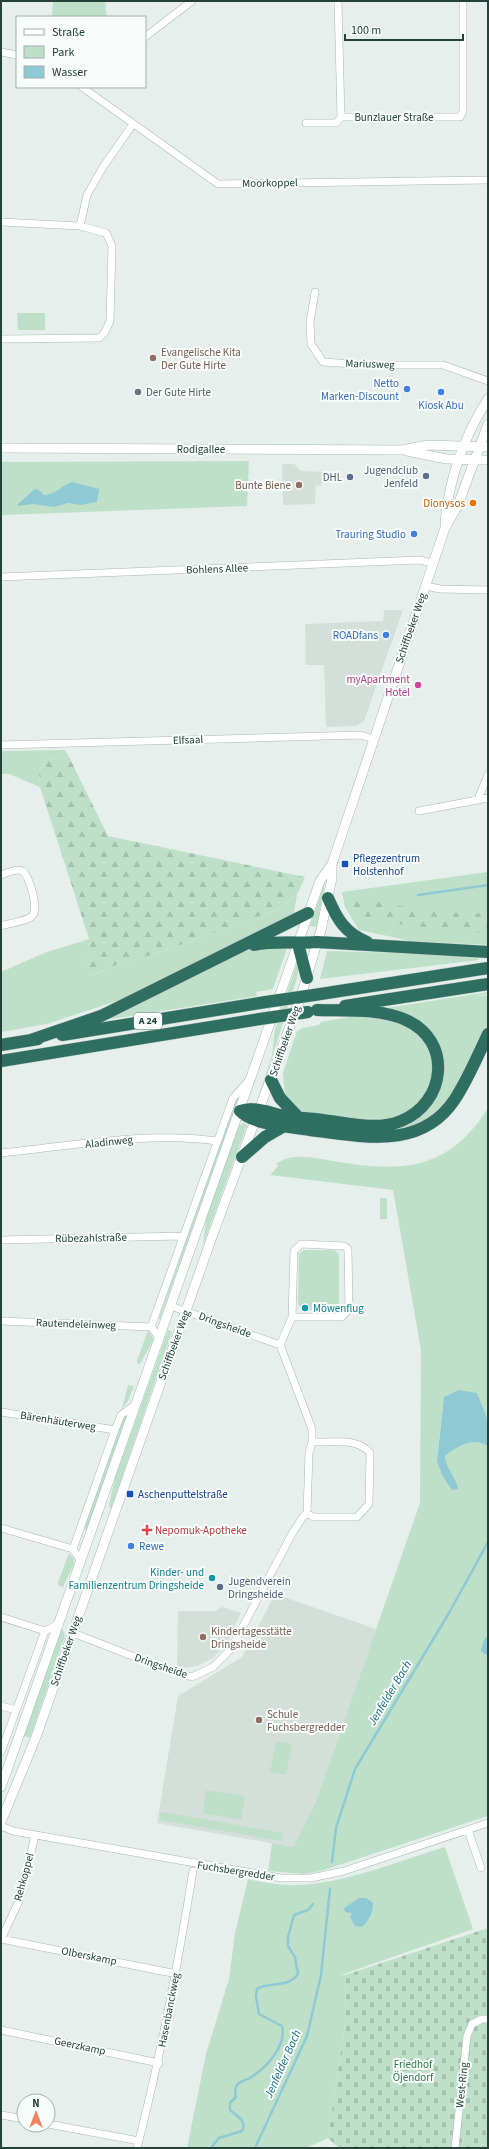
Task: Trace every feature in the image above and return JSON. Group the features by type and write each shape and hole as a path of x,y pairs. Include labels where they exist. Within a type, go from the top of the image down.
{"highway":[{"path":"328,898 334,914 343,927 358,938 378,945"},
{"path":"31,1040 101,1016 237,950 308,913"},
{"path":"237,950 279,941 298,944 318,942 488,952"},
{"path":"298,944 307,978"},
{"name":"A 24","path":"1,1045 488,968"},
{"name":"A 24","path":"1,1061 488,984"},
{"path":"258,1114 366,1125 400,1122 423,1107 432,1094 438,1080 438,1064 432,1045 424,1033 407,1020 392,1015 372,1012 312,1011"},
{"path":"240,1111 249,1109 284,1126 368,1136 396,1136 422,1129 436,1120 455,1099 488,1034"},
{"path":"271,1080 280,1098 298,1117"},
{"path":"242,1157 256,1144 284,1126"}],"main road":[{"name":"Schiffbeker Weg","path":"445,528 447,501 459,459 480,411 488,399"},
{"name":"Schiffbeker Weg","path":"1,1787 252,1077 308,913 320,881 332,864 445,528 458,505 475,460 484,447 488,424"},
{"name":"Rodigallee","path":"1,448 402,450 428,445 484,447"},
{"name":"Rodigallee","path":"402,450 438,458 488,460"},
{"name":"Schiffbeker Weg","path":"1,1822 23,1770 186,1311 307,978 318,942 328,898 332,878 332,864"},
{"path":"102,1503 111,1521"},
{"path":"59,1624 72,1633"}],"street":[{"path":"146,36 192,1"},
{"path":"338,1 341,117"},
{"name":"Bunzlauer Straße","path":"306,123 336,123 341,117 460,116 463,111 463,1"},
{"path":"1,52 16,54"},
{"name":"Moorkoppel","path":"83,88 218,184 488,180"},
{"path":"80,226 87,195 102,167 133,124"},
{"path":"1,222 80,226 106,233 112,246 110,321 105,332 99,338 1,339"},
{"name":"Mariusweg","path":"315,292 310,322 311,344 323,362 369,365 443,365 488,381"},
{"name":"Bohlens Allee","path":"1,577 419,560 433,563"},
{"path":"426,586 440,589 488,590"},
{"name":"Elfsaal","path":"1,745 360,735 374,739"},
{"path":"478,799 488,775"},
{"path":"419,811 488,798"},
{"path":"1,875 18,870 23,871 27,876 36,907 35,913 32,917 1,926"},
{"name":"Schiffbeker Weg","path":"160,1338 151,1327 182,1236 233,1098 252,1077"},
{"name":"Aladinweg","path":"1,1153 161,1137 191,1137 217,1141"},
{"name":"Rübezahlstraße","path":"1,1240 182,1236"},
{"path":"292,1317 342,1317 346,1315 350,1310 348,1249 344,1246 301,1244 296,1247 294,1251 292,1317 280,1345 312,1429 312,1442 309,1452 307,1514 313,1517 357,1517 369,1504 370,1453 364,1447 356,1443 312,1442"},
{"name":"Dringsheide","path":"171,1306 280,1345"},
{"name":"Rautendeleinweg","path":"1,1321 151,1327"},
{"path":"73,1549 121,1415 136,1404"},
{"name":"Bärenhäuterweg","path":"1,1412 115,1430"},
{"name":"Dringsheide","path":"72,1633 162,1668 192,1677 213,1667 231,1649 293,1532 302,1517 307,1514"},
{"path":"1,1528 73,1549 81,1561"},
{"path":"1,1617 44,1631 1,1752"},
{"name":"Schiffbeker Weg","path":"44,1631 59,1624"},
{"path":"1,1706 16,1710"},
{"name":"Fuchsbergredder","path":"1,1826 13,1831 35,1836 281,1878 311,1878 344,1871 488,1823"},
{"path":"468,1830 481,1868"},
{"name":"Rehkoppel","path":"1,1939 19,1901 35,1836"},
{"name":"Hasenbanckweg","path":"138,2145 159,2063 177,1974 193,1871"},
{"name":"Olberskamp","path":"1,1939 177,1974"},
{"name":"West-Ring","path":"455,2148 466,2041 472,2024 482,2019 488,2019"},
{"name":"Geerzkamp","path":"1,2030 159,2063"},
{"path":"1,2115 16,2118"},
{"path":"56,2126 138,2145"}],"shaded area":[{"name":"Bunte Biene","path":"282,464 294,464 301,471 325,472 325,483 321,483 321,486 317,486 316,483 315,504 283,505"},
{"path":"384,610 403,610 364,721 356,726 326,727 324,665 306,665 305,624 383,621"},
{"name":"Schule Fuchsbergredder","path":"275,1594 376,1629 316,1801 293,1847 157,1823 178,1696 242,1657"},
{"name":"Kindertagesstätte Dringsheide","path":"222,1607 241,1613 225,1646 213,1658 197,1666 183,1668 177,1666 178,1611 215,1611"}],"green space":[{"path":"53,1 105,1 107,16 52,16"},
{"path":"17,313 45,313 45,330 18,330"},
{"path":"249,461 247,506 3,515 1,518 1,462"},
{"path":"65,750 69,757 47,759 39,771 40,787 9,774 1,774 1,751"},
{"path":"69,757 108,836 305,877 297,895 279,909 164,951 110,967 90,976 85,959 90,949 89,939 40,787 39,771 47,759"},
{"path":"488,872 488,945 411,941 359,930 345,907 342,892"},
{"path":"325,882 317,927 310,926"},
{"path":"297,895 293,917 126,998 47,1024 1,1032 1,972 44,953 89,939 90,949 85,959 91,976 110,967 164,951 279,909"},
{"path":"359,900 385,903 424,911 488,914 488,934 379,922 356,915 352,904"},
{"path":"256,948 287,948 273,989 256,992 257,996 98,1021 238,954"},
{"path":"327,951 477,955 479,960 320,979"},
{"path":"297,963 299,969 297,978 257,1103 272,1055 275,1029"},
{"path":"488,992 488,994 471,996 488,995 488,1025 454,1092 435,1116 405,1130 361,1129 429,1105 437,1047 387,1008"},
{"path":"349,1017 379,1018 394,1021 408,1027 419,1035 426,1046 431,1057 431,1082 426,1094 418,1104 407,1112 391,1118 374,1120 313,1115 299,1112 283,1097 285,1094 283,1073 297,1031 303,1028 319,1025 321,1022"},
{"path":"237,1096 239,1097 160,1319 159,1318"},
{"path":"488,1108 488,1421 482,1409 443,1406 437,1460 458,1484 446,1466 445,1456 465,1444 476,1442 488,1446 488,1636 485,1656 488,1657 488,1816 321,1871 305,1874 268,1871 272,1843 293,1847 316,1801 420,1503 421,1350 393,1190 270,1175 278,1166 276,1164 283,1160 296,1157 311,1157 357,1165 380,1167 421,1163 439,1156 457,1145 473,1129"},
{"path":"243,1123 247,1125 203,1245 206,1219 238,1127"},
{"path":"380,1198 387,1198 387,1219 380,1219"},
{"path":"304,1250 334,1250 339,1254 339,1305 333,1310 302,1310 298,1304 299,1254"},
{"path":"148,1330 154,1339 140,1364 138,1364 137,1361"},
{"path":"168,1330 172,1332 111,1509 109,1505 115,1478"},
{"path":"128,1385 134,1386 128,1401 122,1409"},
{"path":"124,1415 128,1416 87,1530 84,1528"},
{"path":"69,1553 74,1559 74,1564 63,1587 59,1586 58,1582"},
{"path":"62,1628 65,1636 30,1738 24,1736"},
{"path":"276,1741 292,1744 286,1775 270,1772"},
{"path":"206,1790 245,1796 241,1820 203,1813"},
{"path":"161,1812 283,1833 282,1841 160,1820"},
{"path":"445,1847 473,1929 341,1975 345,1975 346,2017 328,2138 306,2148 187,2148 206,2054 229,1979 235,1933 248,1879 287,1885 318,1883 354,1876"},
{"name":"Friedhof Öjendorf","path":"488,1928 488,2148 339,2148 328,2138 346,2017 345,1975"}],"water":[{"path":"72,482 99,489 97,502 81,505 68,503 54,507 33,504 18,506 18,504 35,489 39,490 44,495 56,492"},
{"path":"459,1390 477,1393 488,1421 488,1446 476,1442 465,1444 445,1456 447,1466 456,1481 458,1489 452,1490 442,1475 437,1461 444,1397"},
{"path":"488,1636 488,1657 481,1651 484,1640"},
{"path":"359,1898 366,1898 373,1903 370,1916 361,1927 355,1926 350,1917 352,1913 345,1912 344,1908"}],"waterway":[{"path":"418,895 488,885"},
{"name":"Jenfelder Bach","path":"332,1862 336,1828 355,1769 449,1613 488,1542"},
{"name":"Jenfelder Bach","path":"255,2148 307,2036 321,1975 330,1889"},
{"path":"211,2148 219,2138 242,2131 243,2122 230,2110 230,2103 236,2097 236,2086 240,2082 256,2074 274,2056 278,2049 283,2034 282,2026 259,2014 256,1996 257,1989 267,1985 289,1982 298,1974 295,1957 288,1946 288,1937 294,1915 308,1910 313,1904"}],"place":[{"name":"Evangelische Kita Der Gute Hirte","path":"153,358"},
{"name":"Netto Marken-Discount","path":"407,389"},
{"name":"Der Gute Hirte","path":"138,392"},
{"name":"Kiosk Abu","path":"441,392"},
{"name":"Jugendclub Jenfeld","path":"426,476"},
{"name":"DHL","path":"350,477"},
{"name":"Bunte Biene","path":"299,485"},
{"name":"Dionysos","path":"473,503"},
{"name":"Trauring Studio","path":"414,534"},
{"name":"ROADfans","path":"386,635"},
{"name":"myApartment Hotel","path":"418,685"},
{"name":"Pflegezentrum Holstenhof","path":"345,864"},
{"name":"Möwenflug","path":"305,1308"},
{"name":"Aschenputtelstraße","path":"130,1494"},
{"name":"Nepomuk-Apotheke","path":"147,1530"},
{"name":"Rewe","path":"131,1546"},
{"name":"Kinder- und Familienzentrum Dringsheide","path":"212,1578"},
{"name":"Jugendverein Dringsheide","path":"220,1587"},
{"name":"Kindertagesstätte Dringsheide","path":"203,1637"},
{"name":"Schule Fuchsbergredder","path":"259,1720"}]}
